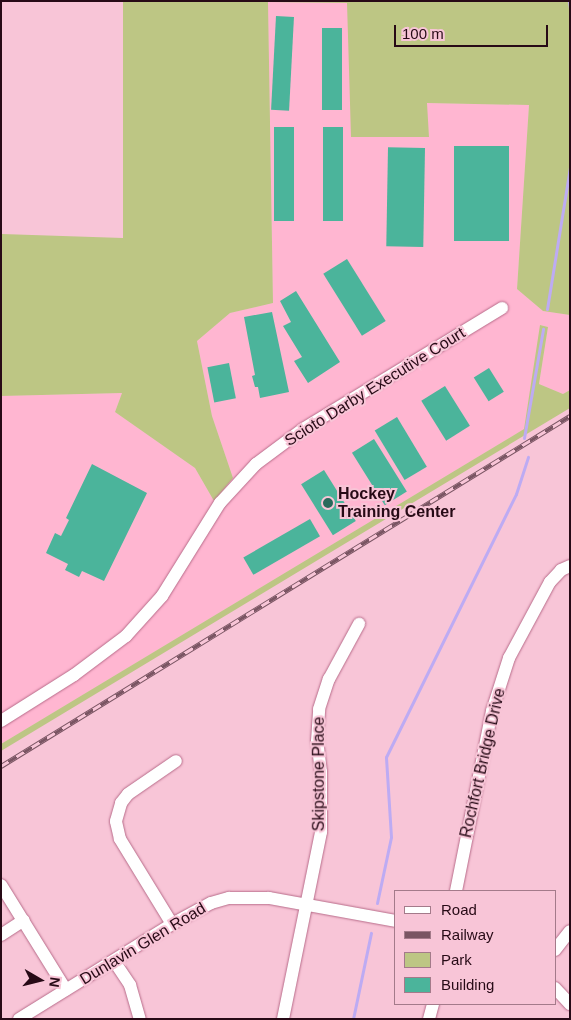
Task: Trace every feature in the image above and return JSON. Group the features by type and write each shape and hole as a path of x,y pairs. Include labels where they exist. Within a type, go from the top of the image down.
{"street":[{"name":"Scioto Darby Executive Court","path":"1,721 74,675 126,636 162,596 220,503 256,464 303,429 502,308"},
{"name":"Rochfort Bridge Drive","path":"456,890 492,711 509,658 550,582 561,570 570,566"},
{"name":"Skipstone Place","path":"283,1019 321,832 321,772 317,741 319,709 329,679 359,624"},
{"path":"172,924 120,839 116,821 121,803 128,794 176,761"},
{"path":"1,884 66,990"},
{"name":"Dunlavin Glen Road","path":"19,1019 172,924 211,904 229,898 269,898 306,903 394,921"},
{"path":"1,935 24,920"},
{"path":"556,949 570,930"},
{"path":"114,961 130,985 140,1019"},
{"path":"556,989 570,1004"},
{"path":"429,1019 432,1005"}],"shaded area":[{"path":"268,2 347,3 429,137 426,103 529,105 517,289 543,311 570,315 570,390 563,394 539,384 548,327 541,325 524,429 1,744 1,396 122,393 115,412 195,468 214,501 233,478 212,416 197,341 230,313 273,303"}],"green space":[{"path":"123,1 570,1 570,315 543,311 517,289 529,105 427,103 429,137 351,137 347,3 268,2 273,303 230,313 197,341 212,416 233,478 214,501 195,468 115,412 122,393 1,396 1,211 2,234 123,238"},
{"path":"540,325 548,327 539,384 563,394 570,390 570,408 1,751 1,744 524,429"}],"building":[{"path":"276,16 294,17 289,111 271,110"},
{"path":"322,28 342,28 342,110 322,110"},
{"path":"274,127 294,127 294,221 274,221"},
{"path":"323,127 343,127 343,221 323,221"},
{"path":"454,146 509,146 509,241 454,241"},
{"path":"388,147 425,148 423,247 386,246"},
{"path":"347,259 386,321 362,336 323,274"},
{"path":"296,291 340,362 308,383 294,361 302,357 283,326 291,322 280,301"},
{"path":"272,312 289,392 260,398 258,387 255,387 252,376 255,375 244,317"},
{"path":"229,363 236,398 214,403 207,367"},
{"path":"489,368 504,392 489,401 474,378"},
{"path":"445,386 470,426 446,441 421,401"},
{"path":"397,417 427,467 405,480 375,430"},
{"path":"374,439 407,492 385,505 352,453"},
{"path":"92,464 147,493 104,581 82,571 79,577 65,570 68,564 46,553 55,533 61,536 69,520 66,518"},
{"name":"Hockey Training Center","path":"324,470 356,521 333,535 301,484"},
{"path":"310,519 320,536 253,575 243,558"}],"waterway":[{"path":"569,1 570,8"},
{"path":"547,309 570,167"},
{"path":"524,438 543,329"},
{"path":"377,903 391,837 386,757 516,494 528,457"},
{"path":"353,1019 371,933"}],"railway":[{"path":"1,766 570,416"}],"place":[{"name":"Hockey Training Center","path":"328,503"}]}
